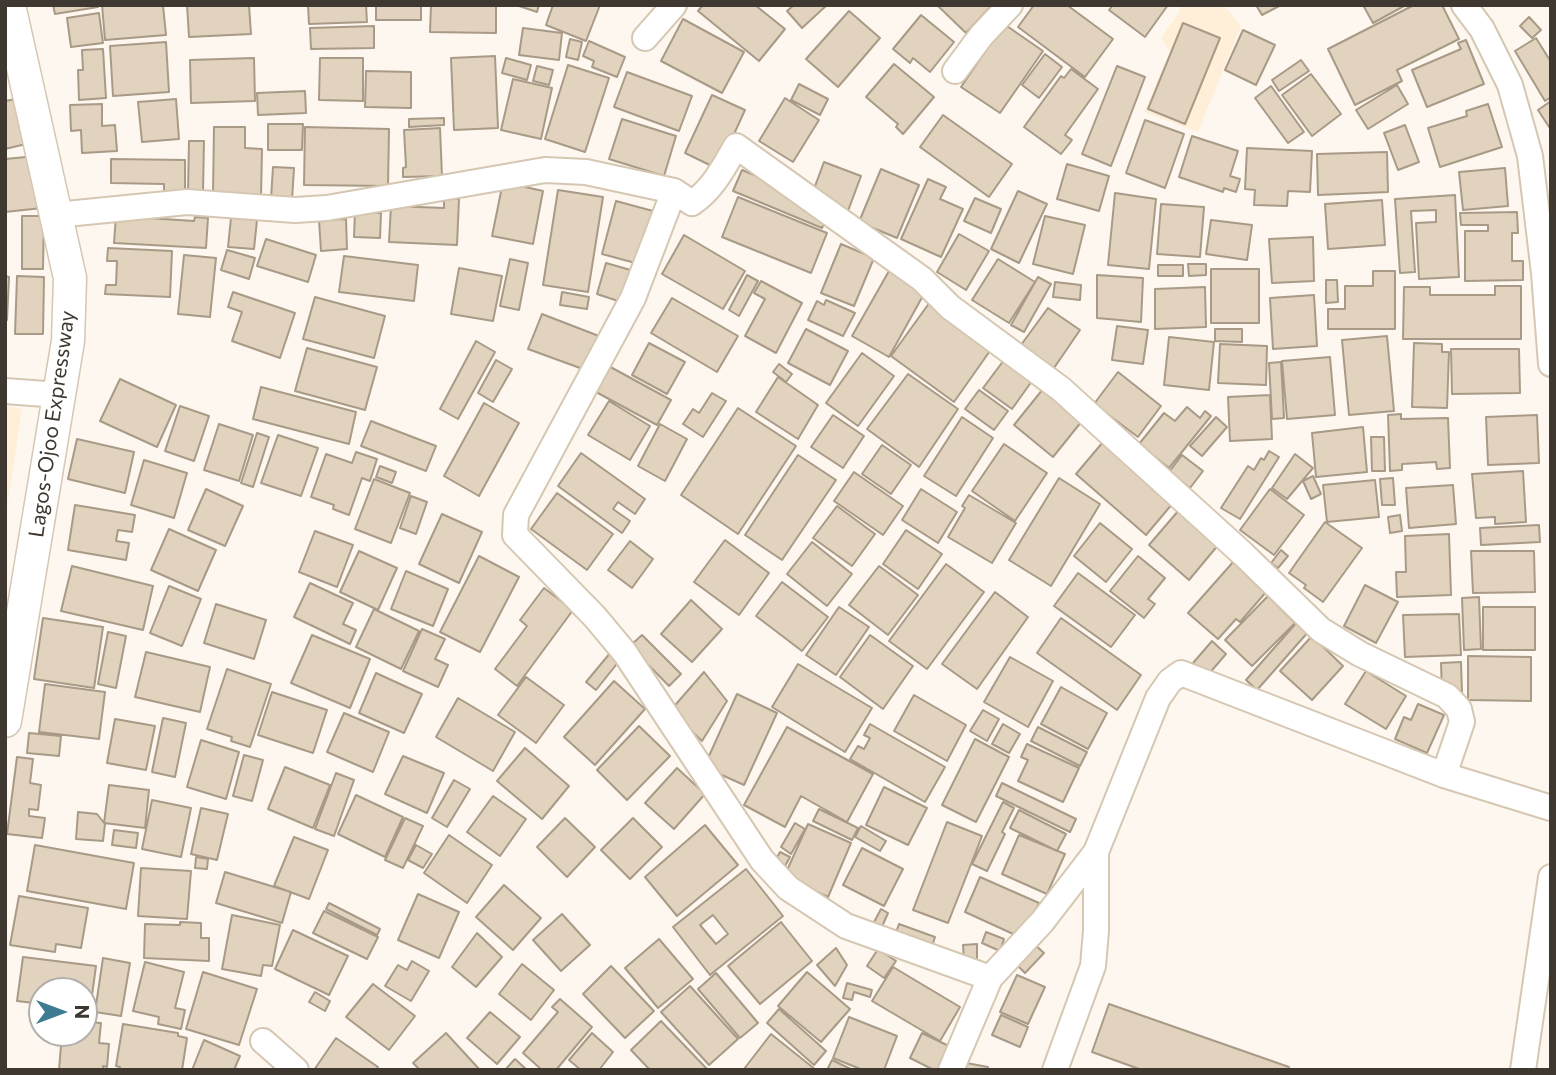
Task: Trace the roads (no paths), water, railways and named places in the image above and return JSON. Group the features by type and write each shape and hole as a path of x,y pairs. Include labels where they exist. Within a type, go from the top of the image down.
{"main road":[{"name":"Lagos-Ojoo Expressway","path":"5,721 68,341 71,278 9,5"}],"street":[{"path":"645,38 674,5"},
{"path":"955,71 981,36 1010,5"},
{"path":"1464,5 1482,29 1510,85 1530,156 1544,273 1551,364"},
{"path":"56,215 187,202 295,210 327,208 545,170 586,172 674,191 691,203 702,196 721,173 736,146 922,279 950,307 1061,389 1321,630 1360,654 1447,696 1459,709 1462,722 1444,775"},
{"path":"674,191 633,298 516,515 515,535 595,617 625,653 761,860 788,888 846,926 990,978"},
{"path":"5,391 59,395"},
{"path":"951,1070 990,978 1042,922 1096,852 1158,698 1170,681 1181,673 1444,775 1551,808"},
{"path":"1055,1070 1093,966 1096,852"},
{"path":"1523,1070 1544,972 1551,877"},
{"path":"263,1041 296,1070"}]}
